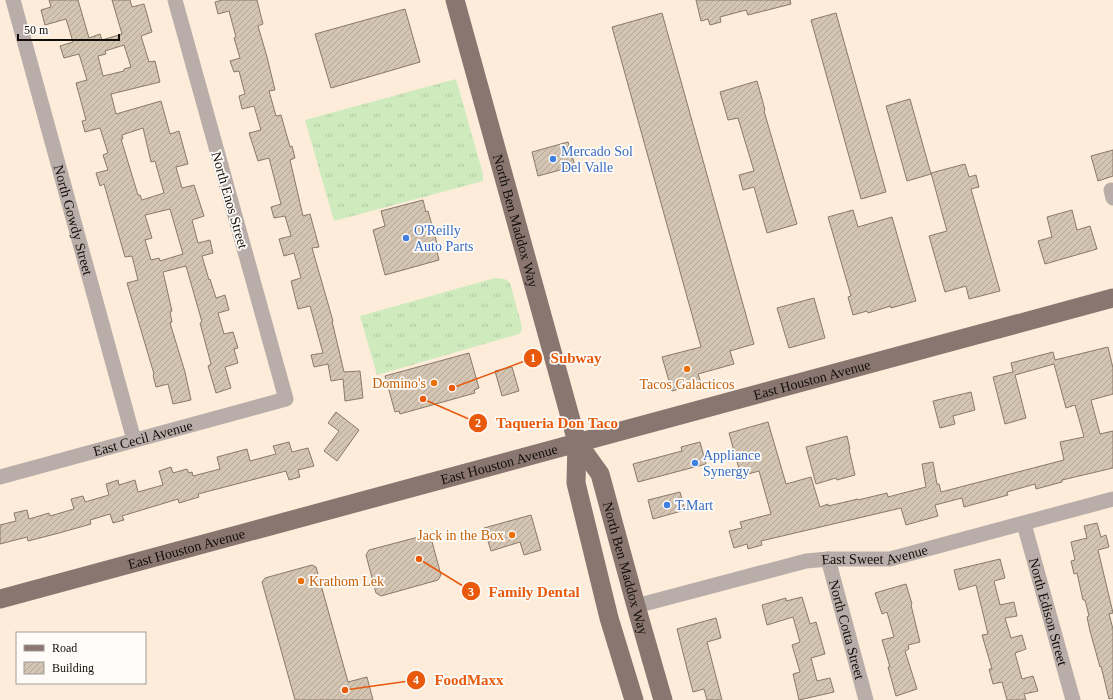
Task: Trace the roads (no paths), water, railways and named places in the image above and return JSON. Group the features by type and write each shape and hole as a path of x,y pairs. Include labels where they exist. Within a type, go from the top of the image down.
{"main road":[{"name":"North Ben Maddox Way","path":"455,0 577,442 576,484 609,618 634,700"},
{"name":"East Houston Avenue","path":"0,599 1113,298"},
{"name":"North Ben Maddox Way","path":"577,442 600,474 663,700"}],"street":[{"name":"North Gowdy Street","path":"13,0 134,440"},
{"name":"North Enos Street","path":"175,0 286,400"},
{"name":"East Cecil Avenue","path":"0,477 286,400"},
{"name":"East Sweet Avenue","path":"636,606 806,561 828,559 890,559 1113,499"},
{"name":"North Edison Street","path":"1024,524 1073,700"},
{"name":"North Cotta Street","path":"828,559 866,700"}],"place":[{"name":"Mercado Sol Del Valle","path":"553,159"},
{"name":"O'Reilly Auto Parts","path":"406,238"},
{"name":"Tacos Galacticos","path":"687,369"},
{"name":"Domino's","path":"434,383"},
{"name":"Subway","path":"452,388"},
{"name":"Taqueria Don Taco","path":"423,399"},
{"name":"Appliance Synergy","path":"695,463"},
{"name":"T.Mart","path":"667,505"},
{"name":"Jack in the Box","path":"512,535"},
{"name":"Family Dental","path":"419,559"},
{"name":"Krathom Lek","path":"301,581"},
{"name":"FoodMaxx","path":"345,690"}]}
